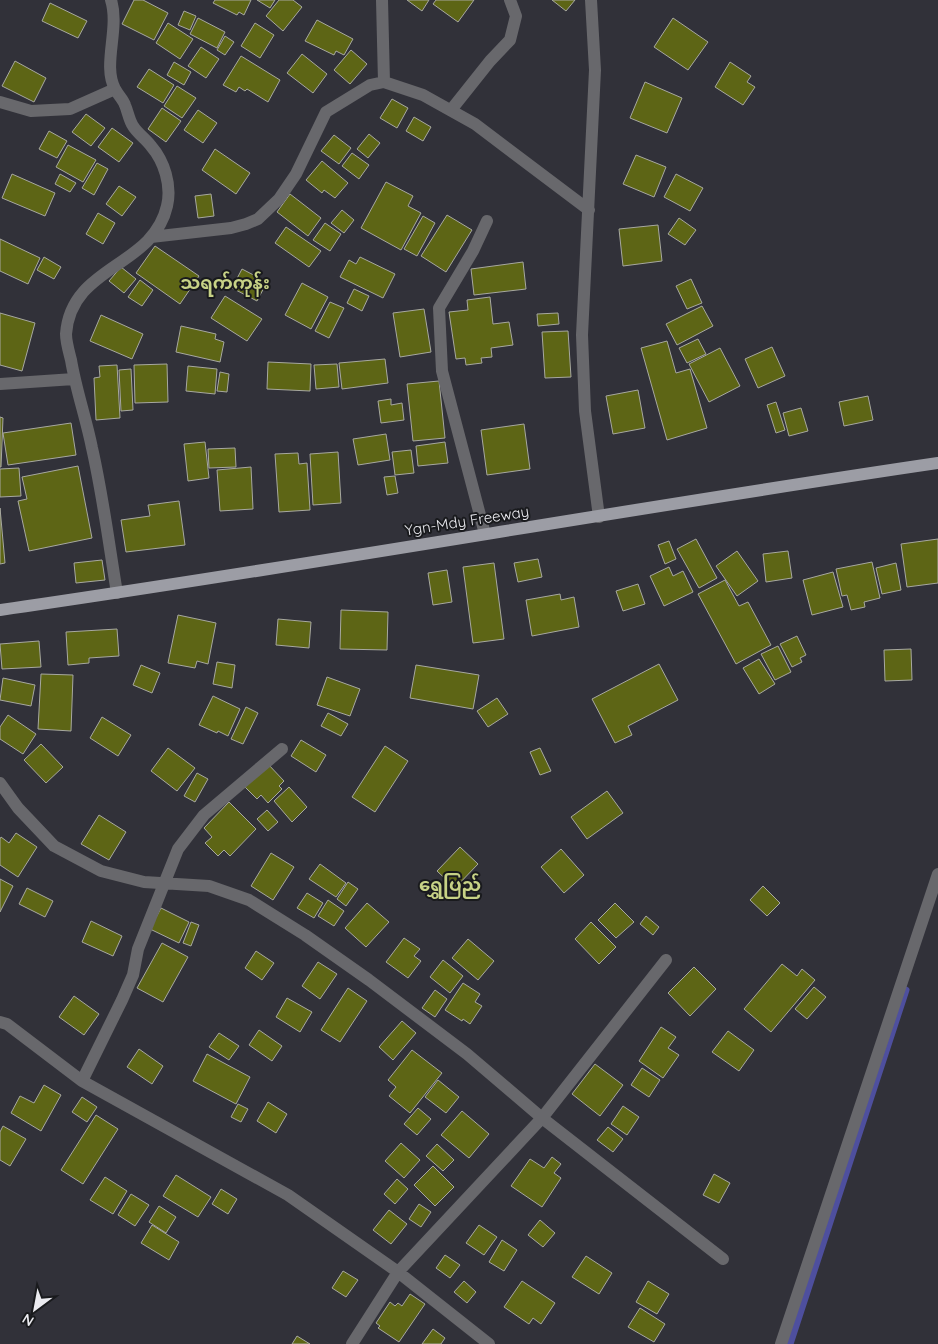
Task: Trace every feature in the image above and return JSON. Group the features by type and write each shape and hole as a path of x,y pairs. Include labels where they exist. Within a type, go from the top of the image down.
{"main road":[{"name":"Ygn-Mdy Freeway","path":"0,610 938,463"}],"street":[{"path":"112,0 115,14 110,69 111,79 115,89 125,103 133,126 152,147 165,170 169,185 168,204 161,224 151,238 129,257 84,289 76,300 66,336 74,379 92,448 117,593"},
{"path":"382,0 384,82"},
{"path":"451,110 490,61 510,40 516,16 510,0"},
{"path":"590,0 596,70 582,335 585,411 599,517"},
{"path":"151,238 230,228 258,219 279,199 296,174 326,112 370,85 384,82 424,95 475,124 589,210"},
{"path":"0,102 31,111 70,109 115,89"},
{"path":"485,534 442,372 439,308 487,221"},
{"path":"0,384 74,379"},
{"path":"82,1081 129,984 138,949 178,849 204,815 282,748"},
{"path":"0,783 18,808 54,846 100,871 144,882 209,886 249,900 305,935 370,980 467,1054 542,1118 722,1259"},
{"path":"781,1344 938,874"},
{"path":"352,1344 398,1272 542,1118 666,960"},
{"path":"0,1022 7,1024 82,1081 288,1195 398,1272 489,1344"}],"building":[{"path":"134,0 143,0 168,13 154,40 122,24"},
{"path":"215,0 251,0 244,15 239,12 237,15 213,3"},
{"path":"257,0 275,0 270,8"},
{"path":"279,0 293,0 302,7 283,31 266,16"},
{"path":"407,0 429,0 422,11"},
{"path":"436,0 474,0 458,22 433,4"},
{"path":"552,0 575,0 566,11"},
{"path":"50,3 87,21 78,38 42,21"},
{"path":"184,11 196,16 190,30 178,25"},
{"path":"198,18 225,32 217,48 190,34"},
{"path":"673,18 708,42 688,70 654,47"},
{"path":"317,20 353,39 344,55 336,51 334,55 305,41"},
{"path":"168,23 193,39 180,59 156,43"},
{"path":"255,23 274,35 260,58 241,46"},
{"path":"225,36 234,42 225,55 217,50"},
{"path":"201,47 219,59 206,78 188,66"},
{"path":"351,50 367,64 350,84 334,70"},
{"path":"302,54 327,74 313,93 287,73"},
{"path":"241,56 280,80 268,102 247,89 245,91 239,87 236,92 223,85"},
{"path":"15,61 46,78 34,102 2,86"},
{"path":"174,62 191,72 184,85 167,75"},
{"path":"730,62 751,76 747,82 755,87 743,105 715,87"},
{"path":"149,69 174,85 163,103 137,87"},
{"path":"645,82 682,98 667,133 630,118"},
{"path":"177,86 196,98 182,118 164,106"},
{"path":"392,99 408,108 397,128 380,118"},
{"path":"162,108 181,121 166,142 148,129"},
{"path":"198,110 217,123 203,143 184,130"},
{"path":"86,114 105,128 91,146 72,132"},
{"path":"414,117 431,127 423,141 406,131"},
{"path":"112,128 133,143 119,162 98,147"},
{"path":"49,131 67,141 57,158 39,149"},
{"path":"369,134 380,143 368,158 357,149"},
{"path":"334,135 351,148 339,164 321,151"},
{"path":"68,145 96,160 83,182 56,167"},
{"path":"215,149 250,173 236,194 202,170"},
{"path":"352,153 369,165 359,179 342,166"},
{"path":"636,155 666,167 654,197 623,184"},
{"path":"322,161 348,183 335,198 324,190 322,193 306,180"},
{"path":"97,163 108,169 94,195 82,188"},
{"path":"12,174 55,193 45,216 2,198"},
{"path":"60,174 76,183 70,192 55,184"},
{"path":"676,174 703,188 690,211 664,197"},
{"path":"386,182 413,196 408,206 421,213 401,250 361,228"},
{"path":"119,186 136,197 122,216 106,204"},
{"path":"211,194 214,216 198,218 195,196"},
{"path":"290,194 321,218 308,236 277,212"},
{"path":"342,210 354,220 344,233 331,223"},
{"path":"98,213 115,223 103,244 86,234"},
{"path":"447,215 472,230 446,272 421,256"},
{"path":"423,216 435,223 417,256 404,249"},
{"path":"679,218 696,230 685,245 668,234"},
{"path":"325,223 341,234 330,251 313,240"},
{"path":"658,225 662,261 623,266 619,229"},
{"path":"286,227 321,251 309,267 275,243"},
{"path":"0,239 40,258 28,284 0,271"},
{"path":"155,246 199,276 180,304 136,273"},
{"path":"44,257 61,267 54,279 37,270"},
{"path":"360,257 395,274 383,298 340,277 349,260 356,264"},
{"path":"523,262 526,289 474,295 471,269"},
{"path":"121,267 136,279 124,293 109,281"},
{"path":"242,269 267,282 257,301 232,288"},
{"path":"691,279 702,303 687,309 676,286"},
{"path":"140,280 153,290 142,306 128,297"},
{"path":"302,283 328,297 311,329 285,315"},
{"path":"354,289 369,296 362,311 347,303"},
{"path":"225,296 262,319 247,341 211,318"},
{"path":"490,297 493,324 509,322 513,345 491,348 492,357 481,358 482,363 466,365 465,358 456,359 449,312 468,310 467,300"},
{"path":"330,302 344,308 329,338 315,331"},
{"path":"702,306 713,326 677,345 666,324"},
{"path":"424,309 431,352 400,357 393,313"},
{"path":"0,313 35,323 22,371 0,365"},
{"path":"558,313 559,324 538,326 537,314"},
{"path":"101,315 143,334 132,359 90,341"},
{"path":"181,326 216,334 215,339 224,342 220,362 176,352"},
{"path":"568,331 571,377 545,378 542,332"},
{"path":"698,339 706,354 687,363 679,348"},
{"path":"667,341 676,373 690,369 707,428 667,440 641,348"},
{"path":"772,347 785,376 758,388 745,359"},
{"path":"720,348 740,386 709,402 689,364"},
{"path":"385,359 388,383 342,389 339,363"},
{"path":"268,362 311,364 310,391 267,389"},
{"path":"167,364 168,402 135,403 134,365"},
{"path":"337,364 339,387 316,389 314,365"},
{"path":"117,365 120,418 96,420 94,378 100,377 99,366"},
{"path":"188,366 217,369 215,394 186,391"},
{"path":"131,369 133,410 121,411 119,370"},
{"path":"220,372 229,374 227,392 217,391"},
{"path":"439,381 445,438 413,441 407,384"},
{"path":"638,390 645,428 613,434 606,396"},
{"path":"868,396 873,420 844,426 839,402"},
{"path":"391,399 391,405 402,403 404,420 381,423 378,401"},
{"path":"776,402 785,430 776,433 767,405"},
{"path":"801,408 808,431 789,436 783,413"},
{"path":"0,417 3,418 1,467 0,467"},
{"path":"71,423 76,455 8,465 3,433"},
{"path":"524,424 530,469 487,475 481,430"},
{"path":"386,434 390,460 358,465 353,439"},
{"path":"205,442 209,478 188,481 184,444"},
{"path":"445,442 448,463 418,466 416,446"},
{"path":"235,448 236,467 209,468 208,449"},
{"path":"411,450 414,473 395,475 392,452"},
{"path":"338,452 341,503 313,505 310,454"},
{"path":"298,453 299,464 307,463 310,510 279,512 275,454"},
{"path":"78,466 92,538 29,551 18,501 27,499 22,477"},
{"path":"251,467 253,509 220,511 217,470"},
{"path":"19,468 21,496 0,497 0,469"},
{"path":"395,476 398,493 387,495 384,477"},
{"path":"179,501 185,545 126,552 121,520 150,516 148,505"},
{"path":"0,508 5,563 0,564"},
{"path":"696,539 717,578 699,588 677,549"},
{"path":"938,539 938,583 907,587 901,544"},
{"path":"669,541 676,559 665,564 658,545"},
{"path":"737,551 758,581 737,596 716,566"},
{"path":"788,551 792,578 766,582 763,554"},
{"path":"538,559 542,577 518,582 514,563"},
{"path":"102,560 105,580 76,583 74,563"},
{"path":"872,562 880,598 864,602 865,607 851,610 847,595 842,596 836,569"},
{"path":"494,563 504,639 473,643 463,567"},
{"path":"896,563 901,590 882,594 876,568"},
{"path":"669,567 673,576 683,571 693,592 664,606 650,576"},
{"path":"447,570 452,602 433,605 428,573"},
{"path":"833,572 843,607 812,615 803,580"},
{"path":"725,580 739,606 748,602 771,645 736,664 698,594"},
{"path":"638,584 645,604 623,611 616,591"},
{"path":"560,594 561,600 574,597 579,627 532,636 526,600"},
{"path":"341,610 388,612 387,650 340,649"},
{"path":"178,615 216,623 208,664 197,661 195,668 168,663"},
{"path":"278,619 311,622 309,648 276,645"},
{"path":"117,629 119,656 89,658 89,663 68,665 66,632"},
{"path":"797,636 806,655 800,658 802,662 792,667 780,644"},
{"path":"39,641 41,667 2,669 0,644"},
{"path":"778,646 791,672 775,680 761,654"},
{"path":"911,649 912,680 885,681 884,650"},
{"path":"759,659 775,684 759,694 743,668"},
{"path":"217,662 235,665 232,688 213,684"},
{"path":"659,664 678,700 628,726 632,735 615,743 592,699"},
{"path":"141,665 160,673 152,693 133,685"},
{"path":"416,665 479,675 473,709 410,698"},
{"path":"41,674 73,675 71,731 38,729"},
{"path":"327,677 360,689 350,716 317,705"},
{"path":"3,678 35,685 31,706 0,700"},
{"path":"213,696 240,709 228,736 199,725"},
{"path":"497,698 508,714 488,727 477,711"},
{"path":"246,707 258,713 243,744 231,739"},
{"path":"328,713 348,724 341,736 321,726"},
{"path":"8,715 36,734 23,754 0,739 0,727"},
{"path":"102,717 131,735 118,756 90,738"},
{"path":"301,740 326,755 316,772 291,756"},
{"path":"41,744 63,767 46,783 24,760"},
{"path":"385,746 408,761 375,812 352,797"},
{"path":"168,748 195,768 177,791 151,771"},
{"path":"540,748 551,771 540,775 530,752"},
{"path":"267,763 284,781 279,786 282,789 268,803 261,795 257,799 244,786"},
{"path":"197,773 208,779 195,802 184,796"},
{"path":"289,787 307,807 292,822 274,801"},
{"path":"607,791 623,813 587,839 571,817"},
{"path":"229,802 256,829 230,856 224,850 218,856 205,843 212,837 204,828"},
{"path":"267,810 278,822 268,831 257,819"},
{"path":"99,815 126,832 109,860 81,844"},
{"path":"16,833 37,847 18,877 0,865 1,837 9,843"},
{"path":"460,847 478,864 455,888 437,871"},
{"path":"561,849 584,875 564,893 541,867"},
{"path":"271,853 294,867 273,900 251,886"},
{"path":"320,864 346,883 336,897 309,879"},
{"path":"0,879 13,886 0,912"},
{"path":"348,882 358,889 346,906 337,899"},
{"path":"763,886 780,903 767,916 750,900"},
{"path":"27,888 53,901 45,917 19,904"},
{"path":"307,893 323,903 314,918 297,908"},
{"path":"328,900 344,911 334,926 318,916"},
{"path":"367,903 389,922 366,947 345,928"},
{"path":"615,903 634,922 616,938 598,920"},
{"path":"161,908 189,922 179,943 150,929"},
{"path":"646,916 659,927 653,935 640,924"},
{"path":"91,921 122,936 113,956 82,942"},
{"path":"191,922 199,925 191,946 183,943"},
{"path":"591,922 616,947 599,964 575,939"},
{"path":"404,938 420,949 414,956 421,961 408,978 386,962"},
{"path":"468,939 494,961 478,980 452,958"},
{"path":"162,943 188,957 163,1002 137,988"},
{"path":"256,951 274,963 262,980 245,968"},
{"path":"443,960 463,976 450,993 430,977"},
{"path":"318,962 337,974 320,999 302,986"},
{"path":"782,964 797,976 802,969 815,980 771,1032 744,1009"},
{"path":"694,967 716,989 690,1016 668,993"},
{"path":"463,983 480,994 475,1002 482,1006 470,1024 445,1010"},
{"path":"814,987 826,997 807,1019 795,1009"},
{"path":"348,988 367,1001 340,1042 321,1030"},
{"path":"435,990 447,999 435,1017 422,1008"},
{"path":"74,996 99,1014 84,1035 59,1017"},
{"path":"287,998 312,1012 300,1032 276,1017"},
{"path":"402,1021 416,1033 393,1060 379,1047"},
{"path":"661,1027 676,1037 668,1048 679,1055 663,1078 639,1061"},
{"path":"259,1030 282,1046 272,1061 249,1045"},
{"path":"728,1031 754,1050 739,1071 712,1052"},
{"path":"219,1033 239,1046 229,1060 209,1047"},
{"path":"139,1049 163,1066 152,1084 127,1067"},
{"path":"412,1050 442,1073 410,1113 389,1096 396,1087 388,1080"},
{"path":"207,1054 250,1077 236,1104 193,1081"},
{"path":"595,1064 623,1085 600,1116 572,1094"},
{"path":"642,1068 660,1080 649,1097 631,1085"},
{"path":"438,1080 459,1097 446,1113 425,1097"},
{"path":"44,1085 61,1095 41,1131 11,1113 20,1096 34,1103"},
{"path":"82,1097 97,1107 87,1122 72,1112"},
{"path":"268,1102 287,1114 276,1133 257,1121"},
{"path":"238,1104 248,1109 241,1122 231,1117"},
{"path":"623,1106 639,1117 627,1135 611,1124"},
{"path":"418,1108 431,1119 417,1135 404,1124"},
{"path":"462,1111 489,1134 469,1158 441,1135"},
{"path":"96,1115 118,1129 83,1184 61,1170"},
{"path":"3,1126 26,1139 10,1166 0,1160 0,1132"},
{"path":"608,1127 623,1139 613,1152 597,1140"},
{"path":"401,1143 420,1160 404,1178 385,1161"},
{"path":"437,1144 454,1160 443,1171 426,1156"},
{"path":"552,1157 561,1164 554,1173 561,1178 542,1207 511,1186 530,1159 544,1168"},
{"path":"433,1166 454,1187 435,1206 414,1185"},
{"path":"714,1174 730,1183 719,1203 703,1195"},
{"path":"176,1175 211,1197 198,1217 163,1196"},
{"path":"105,1177 127,1191 113,1214 90,1200"},
{"path":"397,1179 408,1189 395,1204 384,1194"},
{"path":"221,1189 237,1199 228,1214 212,1204"},
{"path":"131,1194 149,1205 135,1226 118,1215"},
{"path":"419,1204 431,1212 421,1227 409,1219"},
{"path":"159,1206 176,1217 166,1233 149,1222"},
{"path":"389,1210 407,1224 391,1244 373,1230"},
{"path":"540,1220 555,1233 543,1247 528,1235"},
{"path":"152,1225 179,1242 169,1260 141,1243"},
{"path":"479,1225 497,1237 484,1255 466,1243"},
{"path":"502,1240 517,1250 504,1271 489,1262"},
{"path":"445,1255 460,1265 450,1278 436,1268"},
{"path":"586,1256 612,1273 599,1294 572,1277"},
{"path":"343,1271 358,1280 346,1297 332,1288"},
{"path":"464,1281 476,1292 467,1303 454,1292"},
{"path":"522,1281 555,1303 541,1324 533,1318 529,1324 504,1307"},
{"path":"648,1281 669,1294 657,1314 636,1302"},
{"path":"410,1294 425,1304 399,1342 378,1328 380,1326 376,1323 390,1302 395,1306 398,1303 402,1306"},
{"path":"640,1308 665,1324 654,1342 628,1327"},
{"path":"433,1329 445,1338 441,1344 422,1344"},
{"path":"297,1336 310,1344 292,1344"}],"waterway":[{"path":"790,1344 906,990"}],"district":[{"name":"သရက်ကုန်း","path":"225,283"},
{"name":"ရွှေပြည်","path":"450,885"}]}
